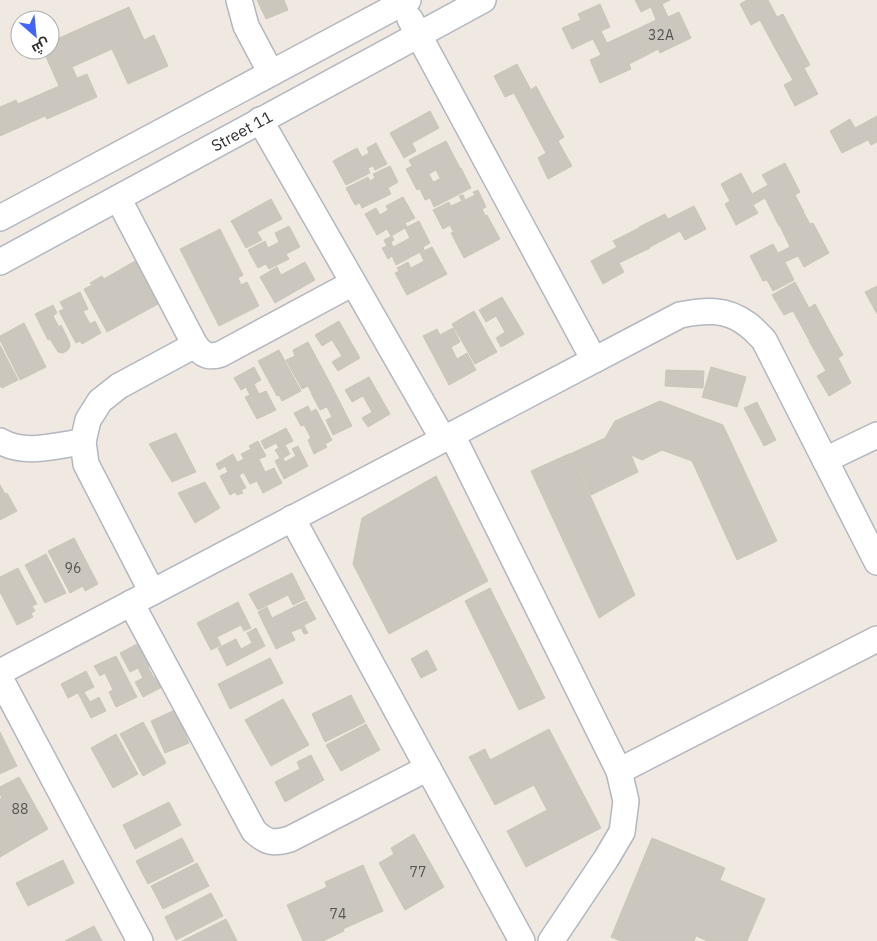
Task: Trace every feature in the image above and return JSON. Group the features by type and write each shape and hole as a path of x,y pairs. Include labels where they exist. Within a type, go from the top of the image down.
{"street":[{"path":"239,0 246,26 271,73"},
{"name":"Street 11","path":"0,262 483,0"},
{"path":"0,218 405,2 418,34 594,360"},
{"path":"260,120 353,283 447,437 619,771 626,801 622,832 551,941"},
{"path":"118,198 196,345 206,355 214,356 221,354 353,283"},
{"path":"0,672 680,315 703,310 726,313 747,324 764,340 877,562"},
{"path":"196,345 119,386 100,401 88,420 83,442 86,464 142,598 254,831 263,840 277,843 290,839 428,768"},
{"path":"825,460 877,436"},
{"path":"0,441 12,448 26,450 83,442"},
{"path":"292,518 522,941"},
{"path":"619,771 877,639"},
{"path":"0,678 140,941"}],"building":[{"path":"257,0 284,0 288,10 266,19"},
{"path":"635,0 670,0 662,4 668,17 679,12 691,38 660,53 658,49 647,55 635,30 656,20 651,7 641,12"},
{"path":"747,0 768,0 777,17 783,14 796,39 776,50 760,20 751,25 740,4"},
{"path":"600,4 610,27 601,31 607,43 635,30 647,55 629,64 631,69 600,83 590,60 601,55 593,39 572,49 562,28 581,20 578,14"},
{"path":"129,7 144,40 154,35 168,66 128,84 112,49 72,67 77,78 87,74 97,97 47,119 45,116 0,136 0,107 16,100 18,104 59,86 47,60 60,60 60,38"},
{"path":"796,39 810,65 804,68 818,94 795,106 784,85 793,80 776,50"},
{"path":"517,64 531,90 536,86 550,112 530,123 514,93 505,97 494,76"},
{"path":"430,111 439,128 412,143 416,151 404,158 390,133"},
{"path":"550,112 564,137 558,141 572,166 548,179 538,158 546,153 530,123"},
{"path":"877,116 877,142 871,145 868,140 842,153 830,131 850,119 855,128"},
{"path":"446,141 460,168 440,178 436,170 429,174 433,182 417,190 406,169 412,166 409,160"},
{"path":"376,143 387,164 375,170 373,166 368,168 370,173 346,185 333,161 357,148 362,157 369,153 367,148"},
{"path":"785,163 800,192 795,195 804,212 779,226 765,198 753,205 758,213 736,225 725,204 730,201 721,184 741,173 752,194 768,185 762,175"},
{"path":"390,166 398,182 388,188 391,194 362,208 360,203 355,205 346,188 368,177 370,181 375,178 373,174"},
{"path":"461,168 471,188 434,207 430,198 425,200 420,189"},
{"path":"478,190 486,207 482,209 485,215 453,231 450,225 443,229 433,210 449,202 451,206 462,201 459,196 463,195 465,200 475,195 473,192"},
{"path":"403,197 415,218 405,223 407,227 391,236 387,229 377,235 365,214 376,208 380,215 388,210 386,206"},
{"path":"271,199 282,219 257,232 262,240 246,248 231,221"},
{"path":"694,206 706,229 685,240 680,231 650,247 639,227 665,214 668,219"},
{"path":"804,213 810,224 813,223 829,253 804,267 798,256 785,262 794,280 773,291 767,280 763,281 750,256 773,244 778,253 790,247 780,226"},
{"path":"487,215 500,239 464,258 451,233"},
{"path":"419,221 430,243 423,247 424,250 396,265 392,256 388,259 382,248 387,246 384,240 392,236 394,240 391,242 393,247 410,238 405,228"},
{"path":"289,226 300,247 286,254 289,259 269,269 266,264 258,268 248,250 265,241 268,248 279,242 275,233"},
{"path":"639,228 650,248 619,263 624,272 603,284 591,261 617,247 613,241"},
{"path":"220,229 243,275 238,278 241,285 247,282 259,306 219,326 180,249"},
{"path":"432,247 447,274 407,295 395,273 399,271 397,268 408,262 411,268 424,261 420,253"},
{"path":"135,261 158,304 107,332 84,289 102,276 104,279"},
{"path":"305,262 315,280 275,303 260,277 277,267 281,275"},
{"path":"795,282 809,308 815,304 829,330 809,340 793,311 784,315 772,295"},
{"path":"877,286 877,314 865,292"},
{"path":"80,292 88,309 83,311 90,324 95,321 101,333 82,344 80,341 76,343 59,311 64,309 60,302"},
{"path":"502,297 524,334 501,347 496,338 505,332 496,316 486,322 479,310"},
{"path":"53,305 57,313 53,316 59,327 61,325 69,341 70,346 68,350 63,353 58,352 50,339 48,340 35,314"},
{"path":"474,311 497,352 475,364 452,324"},
{"path":"339,321 360,358 338,371 332,362 342,356 332,340 322,346 315,335"},
{"path":"24,323 46,367 20,380 0,340 0,336"},
{"path":"453,328 460,342 451,347 457,359 467,353 476,370 449,385 423,336 437,329 440,335"},
{"path":"829,330 843,355 838,358 851,383 829,396 817,376 826,371 809,341"},
{"path":"308,342 330,383 311,392 308,386 302,389 286,360 295,356 293,350"},
{"path":"0,345 18,380 2,388 0,386"},
{"path":"279,350 301,391 282,401 279,395 277,396 258,361"},
{"path":"254,367 261,380 254,384 259,394 266,391 276,410 257,419 245,397 250,395 246,387 241,390 234,378"},
{"path":"711,367 746,377 737,407 702,397"},
{"path":"666,370 704,371 703,388 665,386"},
{"path":"369,377 390,414 368,427 362,418 372,412 363,396 352,402 345,390"},
{"path":"330,383 352,426 333,435 326,420 332,417 327,407 320,410 311,393"},
{"path":"660,401 723,425 777,541 737,560 692,461 662,450 642,460 631,455 638,472 591,495 572,453 605,438 615,421"},
{"path":"757,402 776,440 764,446 744,408"},
{"path":"308,406 311,412 316,409 332,440 325,444 327,447 314,454 308,440 311,438 304,425 301,426 294,413"},
{"path":"286,428 293,441 285,445 290,454 283,458 285,462 296,456 292,449 298,446 308,466 284,479 275,461 280,458 275,450 279,448 276,443 265,449 261,441"},
{"path":"176,433 196,472 172,482 149,444"},
{"path":"258,441 266,456 259,459 265,472 274,468 282,483 263,493 257,481 250,484 238,462 244,459 241,454 251,449 249,446"},
{"path":"571,453 635,595 599,618 531,471"},
{"path":"233,454 243,473 239,475 246,488 241,490 243,493 237,495 235,492 230,495 220,476 228,472 225,466 219,470 216,464"},
{"path":"436,476 488,581 389,634 353,564 362,518"},
{"path":"205,482 220,508 195,523 178,493"},
{"path":"0,485 17,511 0,520"},
{"path":"74,538 98,584 85,591 83,586 70,593 48,551"},
{"path":"46,554 66,593 45,603 25,565"},
{"path":"18,568 37,604 32,606 35,611 31,613 33,617 17,625 0,592 0,577"},
{"path":"292,573 305,599 293,605 288,595 258,610 249,594"},
{"path":"490,588 545,698 519,710 465,601"},
{"path":"306,601 316,619 304,625 308,633 304,634 301,628 291,632 295,640 276,649 258,612 267,607 272,618"},
{"path":"238,602 251,628 244,631 241,625 217,637 221,645 211,650 197,623"},
{"path":"256,628 265,646 227,666 218,648 236,639 241,649 252,643 247,633"},
{"path":"145,640 156,663 148,667 154,678 163,673 168,684 143,697 135,682 143,678 138,668 130,672 120,653"},
{"path":"427,650 437,670 421,678 411,659"},
{"path":"116,656 137,697 116,707 109,692 113,690 105,673 100,676 94,666"},
{"path":"270,658 283,683 230,709 218,684"},
{"path":"86,671 94,687 84,692 90,702 99,697 106,711 91,718 78,693 68,698 61,684"},
{"path":"351,695 365,722 325,742 312,714"},
{"path":"283,699 309,745 271,766 245,720"},
{"path":"175,710 189,743 165,753 151,721"},
{"path":"143,722 166,763 143,776 120,734"},
{"path":"366,724 380,750 341,771 326,745"},
{"path":"549,729 601,828 526,867 507,831 547,810 534,785 495,805 469,757 485,749 490,760"},
{"path":"0,732 17,766 0,774"},
{"path":"116,734 138,774 113,788 91,748"},
{"path":"311,755 324,780 285,802 275,782 300,769 297,762"},
{"path":"19,777 48,829 0,857 0,799 2,798 0,787"},
{"path":"169,802 181,825 135,849 123,825"},
{"path":"414,834 444,887 405,910 379,863 394,854 391,848"},
{"path":"182,838 194,861 148,884 136,861"},
{"path":"652,838 725,868 720,880 765,899 747,941 708,941 696,936 694,941 621,941 611,937"},
{"path":"63,860 74,883 28,906 16,883"},
{"path":"197,863 209,886 163,909 151,886"},
{"path":"363,865 383,911 343,929 344,931 323,941 303,941 287,905 327,887 325,882"},
{"path":"211,893 223,916 176,940 165,917"},
{"path":"226,919 237,941 182,941"},
{"path":"94,926 102,941 65,941"}]}
